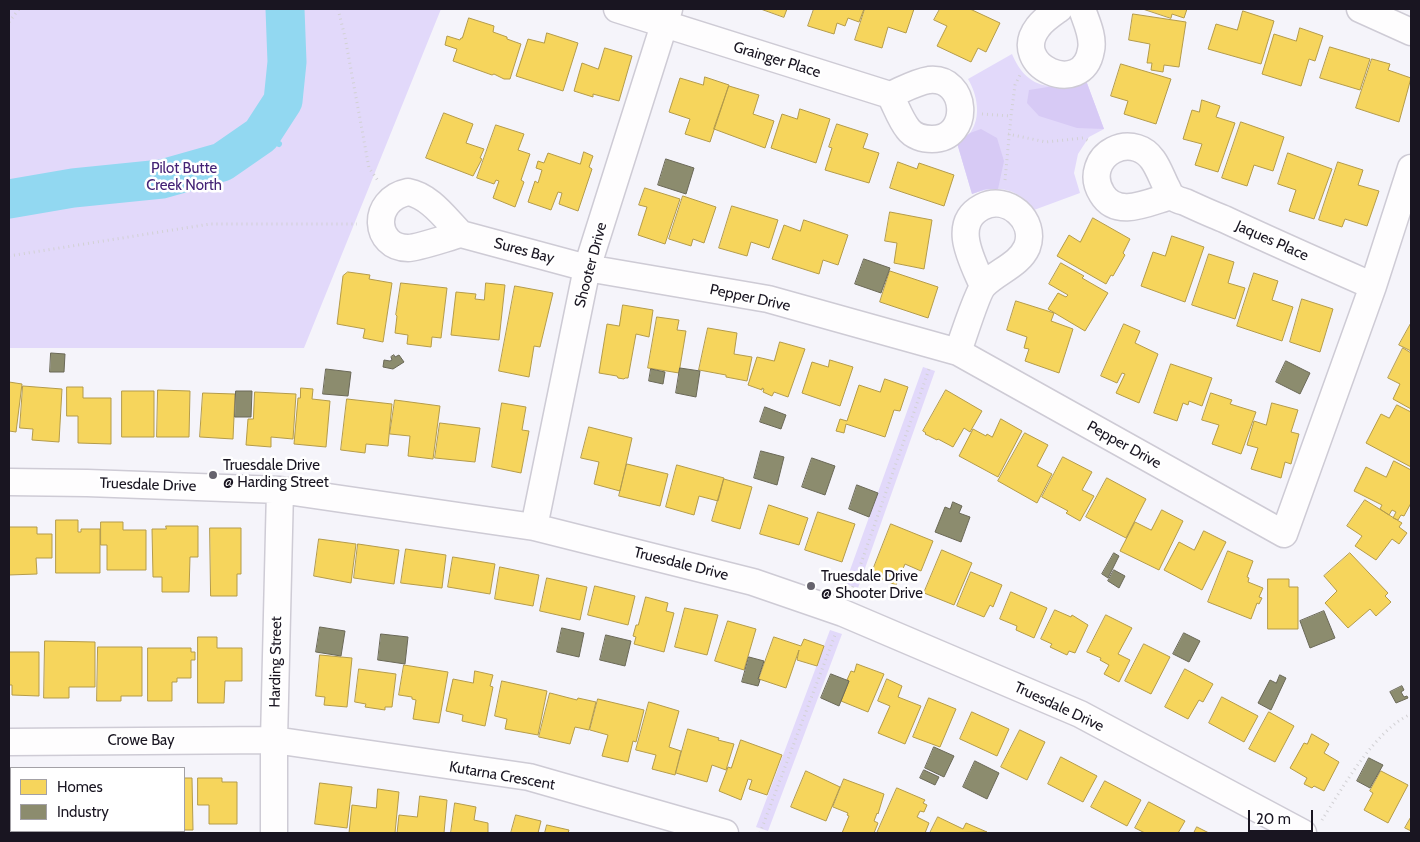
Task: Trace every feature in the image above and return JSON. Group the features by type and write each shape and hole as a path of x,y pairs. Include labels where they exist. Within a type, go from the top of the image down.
{"street":[{"name":"Grainger Place","path":"617,9 666,17 890,95"},
{"path":"1059,9 1038,26 1033,35 1032,45 1033,55 1038,64 1055,74 1065,75 1083,67 1089,59 1092,50 1092,40 1082,9"},
{"path":"1360,9 1411,32"},
{"name":"Shooter Drive","path":"534,527 587,268 666,17"},
{"path":"932,80 941,82 950,86 956,93 960,102 961,112 956,125 946,136 926,139 916,136 908,129 890,95 922,81 932,80"},
{"path":"1128,146 1139,148 1154,162 1171,196 1131,208 1111,204 1098,189 1096,179 1098,168 1109,152 1128,146"},
{"name":"Pepper Drive","path":"587,268 768,299 958,352 1284,534 1373,286 1411,168"},
{"name":"Sures Bay","path":"391,199 399,194 408,192 425,198 461,234"},
{"name":"Jaques Place","path":"1171,196 1373,286"},
{"path":"380,223 381,214 391,199"},
{"path":"958,352 983,286 1017,260 1024,253 1028,243 1029,233 1021,214 1003,204 992,204 982,207 973,214 967,223 966,244 983,286"},
{"name":"Sures Bay","path":"380,223 388,240 396,246 408,248 461,234 587,268"},
{"name":"Truesdale Drive","path":"9,482 280,490 534,527 753,582 843,613 1080,714 1296,829"},
{"name":"Harding Street","path":"274,833 274,740 280,490"},
{"name":"Crowe Bay","path":"9,742 274,740"},
{"name":"Kutarna Crescent","path":"274,740 529,777 725,833"}],"path":[{"path":"9,22 19,9"},
{"path":"338,9 346,37 369,168 391,199"},
{"path":"1003,204 1008,134 1016,85 1022,69 1033,55"},
{"path":"961,112 1011,116"},
{"path":"1008,134 1046,142 1083,138 1109,152"},
{"path":"9,256 210,224 339,225 380,223"},
{"path":"852,586 929,368 958,352"},
{"path":"760,833 836,632"},
{"path":"1296,829 1365,754 1401,719 1411,714"}],"green space":[{"name":"Pilot Butte Creek North","path":"9,9 441,9 304,348 9,348"},
{"path":"1012,54 1018,66 1027,77 1039,84 1054,86 1084,75 1104,129 1089,137 1078,154 1074,173 1080,193 1034,210 1028,202 1014,192 990,189 972,194 957,143 970,133 976,120 976,98 968,79"},
{"path":"923,367 935,371 858,588 845,584"},
{"path":"830,630 842,634 768,831 756,827"}],"shaded area":[{"path":"1084,75 1104,129 1077,128 1039,116 1027,103 1029,90 1054,86"},
{"path":"981,129 997,138 1004,161 998,189 986,189 972,194 957,143 970,133"}],"building: Homes":[{"path":"761,9 787,9 784,17"},
{"path":"814,9 864,9 859,22 848,18 845,26 837,23 834,34 808,26"},
{"path":"865,9 914,9 906,33 888,27 882,48 855,40"},
{"path":"940,9 970,9 1000,23 986,52 978,48 971,62 937,46 947,26 934,20"},
{"path":"1143,9 1187,9 1184,18 1172,14 1171,18"},
{"path":"1243,11 1274,21 1261,64 1208,49 1216,24 1237,30"},
{"path":"1133,14 1186,22 1179,67 1164,65 1163,72 1151,70 1152,63 1147,63 1150,44 1129,40"},
{"path":"469,18 494,26 493,32 521,44 510,79 504,79 453,61 457,49 445,45 447,36 460,40"},
{"path":"1300,28 1323,36 1315,61 1309,59 1301,86 1262,74 1274,34 1296,41"},
{"path":"547,33 578,43 563,91 516,76 528,39 544,43"},
{"path":"1330,47 1370,59 1360,90 1320,78"},
{"path":"605,48 632,56 619,101 593,94 593,97 574,91 582,63 598,69"},
{"path":"1372,59 1390,64 1388,70 1411,78 1399,122 1356,108"},
{"path":"1121,64 1171,79 1156,124 1124,114 1128,101 1111,96"},
{"path":"705,77 729,85 710,142 685,134 690,119 669,112 680,78 703,85"},
{"path":"729,86 759,95 753,114 774,121 765,148 714,129"},
{"path":"1202,100 1220,106 1216,117 1235,123 1218,172 1195,165 1202,144 1183,139 1192,110 1199,112"},
{"path":"800,109 830,119 816,163 771,148 782,114 797,119"},
{"path":"444,113 473,124 466,143 484,149 480,158 482,159 473,176 426,158"},
{"path":"1241,122 1284,137 1273,171 1254,165 1247,186 1222,178"},
{"path":"837,124 868,134 863,148 879,153 869,183 825,170 832,148 829,147"},
{"path":"496,125 524,134 518,150 530,154 521,180 524,182 515,207 493,198 499,181 496,180 494,184 477,178"},
{"path":"584,152 593,156 589,167 592,169 578,211 559,204 562,193 558,192 551,210 528,202 535,181 538,183 542,170 536,168 538,161 544,163 548,153 580,164"},
{"path":"1288,153 1332,169 1314,219 1289,211 1296,190 1278,184"},
{"path":"898,162 917,169 919,163 954,175 944,206 890,188"},
{"path":"1338,162 1363,170 1358,185 1379,191 1367,226 1345,219 1342,227 1319,220"},
{"path":"645,188 680,199 665,244 638,235 647,207 639,205"},
{"path":"683,196 716,207 704,243 693,239 691,246 669,239"},
{"path":"732,206 778,220 769,248 751,242 747,256 719,248"},
{"path":"890,212 932,220 924,269 894,263 897,243 885,241"},
{"path":"1093,218 1130,239 1123,253 1125,255 1106,284 1057,256 1069,235 1080,242"},
{"path":"804,220 848,235 838,265 823,260 819,274 772,259 784,225 800,231"},
{"path":"1172,236 1204,247 1185,302 1141,286 1153,252 1165,256"},
{"path":"1209,254 1234,262 1228,283 1245,288 1235,319 1192,305"},
{"path":"1061,263 1108,293 1085,331 1048,309 1058,293 1066,297 1068,295 1049,284"},
{"path":"890,271 938,287 928,318 880,302"},
{"path":"348,272 370,275 369,279 392,283 383,342 363,338 365,329 337,324 343,276"},
{"path":"1254,273 1278,281 1272,300 1293,307 1282,341 1237,326"},
{"path":"401,283 447,288 441,338 432,337 431,347 407,344 408,335 395,333"},
{"path":"486,283 505,285 499,340 451,335 456,292 476,294 475,299 484,300"},
{"path":"515,286 553,293 540,347 534,346 529,377 499,371"},
{"path":"1302,299 1333,309 1320,352 1290,342"},
{"path":"1016,301 1054,313 1051,321 1073,329 1059,373 1025,361 1029,349 1024,348 1027,337 1007,330"},
{"path":"623,305 653,310 649,337 636,334 628,378 624,379 599,373 607,324 619,326"},
{"path":"657,317 679,320 677,330 686,331 679,373 648,368"},
{"path":"1411,323 1411,351 1399,345"},
{"path":"1124,324 1140,331 1135,343 1158,354 1139,403 1116,393 1125,374 1122,373 1117,383 1101,376"},
{"path":"708,328 737,333 734,354 752,357 747,381 699,370"},
{"path":"780,342 805,349 788,397 774,392 772,396 763,392 764,389 762,388 762,390 748,385 757,357 774,361"},
{"path":"1403,348 1411,353 1411,409 1393,399 1400,384 1388,378"},
{"path":"830,360 853,367 840,406 802,393 812,362 828,367"},
{"path":"1171,364 1212,378 1202,406 1189,401 1188,405 1183,403 1177,421 1154,413"},
{"path":"885,379 908,387 900,411 894,410 885,437 846,424 844,433 836,431 840,419 847,421 859,385 880,392"},
{"path":"9,382 22,384 16,432 9,431"},
{"path":"23,386 62,389 59,442 32,440 33,429 20,428"},
{"path":"67,387 83,387 83,398 111,398 111,444 78,443 78,416 67,416"},
{"path":"301,388 313,389 312,399 330,401 326,447 294,444 298,398 300,398"},
{"path":"158,390 190,391 189,437 157,437"},
{"path":"946,390 982,411 970,432 964,428 953,447 925,434 923,431"},
{"path":"122,391 154,391 154,437 122,437"},
{"path":"255,392 296,394 293,439 271,437 271,447 246,445 248,419 253,419"},
{"path":"203,393 235,394 233,439 200,437"},
{"path":"1211,393 1232,400 1230,404 1256,412 1241,454 1212,444 1219,425 1202,420"},
{"path":"347,399 392,404 388,446 366,444 365,453 341,450"},
{"path":"395,400 440,406 433,459 408,456 410,436 390,434"},
{"path":"502,403 526,407 522,430 529,431 521,473 492,467"},
{"path":"1272,403 1298,410 1291,432 1299,434 1291,464 1285,462 1281,478 1251,469 1258,448 1247,445 1254,421 1266,425"},
{"path":"1397,405 1411,412 1411,467 1366,443 1381,414 1389,418"},
{"path":"1001,419 1022,431 998,477 959,456 973,429 992,437"},
{"path":"440,423 480,428 475,462 435,458"},
{"path":"589,427 632,438 620,491 594,484 599,462 581,458"},
{"path":"1025,433 1048,445 1037,466 1052,474 1037,503 998,481"},
{"path":"1063,457 1092,472 1082,490 1094,496 1080,521 1066,513 1068,511 1042,497"},
{"path":"1394,461 1411,470 1411,503 1404,516 1401,515 1398,520 1393,518 1396,512 1392,510 1389,515 1380,509 1382,505 1354,491 1366,467 1386,477"},
{"path":"627,464 668,474 660,506 619,496"},
{"path":"677,465 724,478 718,501 699,496 694,515 666,507"},
{"path":"1107,478 1146,499 1126,538 1086,517"},
{"path":"724,479 752,487 740,529 712,521"},
{"path":"1365,500 1402,523 1399,527 1407,533 1399,544 1392,539 1376,560 1355,546 1362,536 1347,526"},
{"path":"769,505 808,518 799,545 760,534"},
{"path":"1162,510 1183,521 1159,570 1120,551 1135,522 1151,530"},
{"path":"818,512 855,524 842,562 805,550"},
{"path":"56,520 78,520 78,532 81,532 81,529 100,529 100,573 56,573"},
{"path":"101,522 123,522 123,530 146,530 146,570 107,570 107,545 101,545"},
{"path":"891,524 933,541 921,571 905,564 896,585 871,575"},
{"path":"166,526 198,526 198,557 190,557 189,592 162,592 162,577 153,577 152,529 166,529"},
{"path":"9,527 37,527 37,534 52,534 52,558 36,558 37,574 9,575"},
{"path":"210,528 241,528 241,574 237,574 237,596 211,596"},
{"path":"1204,531 1226,542 1202,590 1164,570 1179,542 1194,550"},
{"path":"319,539 356,544 351,583 314,576"},
{"path":"358,544 399,550 394,584 354,578"},
{"path":"406,549 446,555 442,588 401,583"},
{"path":"942,550 972,563 954,605 924,593"},
{"path":"1228,551 1253,561 1247,577 1249,578 1248,582 1263,588 1259,597 1262,598 1259,604 1257,603 1251,619 1208,602"},
{"path":"1350,553 1388,593 1385,596 1391,602 1376,616 1370,609 1348,628 1325,603 1337,591 1324,576"},
{"path":"453,557 495,564 490,594 448,587"},
{"path":"500,567 539,575 533,606 495,599"},
{"path":"971,572 1002,585 993,607 990,605 984,617 957,606"},
{"path":"547,578 587,587 580,620 540,611"},
{"path":"1268,579 1289,579 1289,587 1298,587 1298,629 1268,629"},
{"path":"595,586 635,596 628,625 588,615"},
{"path":"1011,592 1047,608 1034,638 1016,630 1017,626 1000,619"},
{"path":"646,597 668,603 666,611 674,613 664,652 634,644 636,637 633,636"},
{"path":"685,608 718,615 707,655 675,647"},
{"path":"1055,610 1071,617 1072,615 1088,625 1075,653 1069,651 1067,655 1050,647 1052,644 1041,639"},
{"path":"1106,615 1132,628 1118,654 1130,660 1119,682 1104,674 1109,665 1100,660 1101,658 1087,652"},
{"path":"728,621 756,629 744,670 715,661"},
{"path":"198,637 217,637 217,648 242,648 242,681 225,681 224,703 198,703"},
{"path":"774,637 801,646 804,639 824,646 817,666 797,660 799,650 786,688 759,679"},
{"path":"45,641 95,642 95,687 69,687 69,698 44,698"},
{"path":"1144,644 1170,657 1151,694 1125,681"},
{"path":"98,647 142,647 142,696 121,696 121,701 97,701"},
{"path":"148,648 191,648 191,652 195,652 195,660 191,660 191,678 177,678 177,682 172,682 172,701 148,701"},
{"path":"9,652 39,652 39,696 12,695 12,685 9,685"},
{"path":"320,655 352,658 347,707 324,705 325,697 316,696"},
{"path":"857,664 884,674 868,712 841,701 849,681 847,680 851,671 854,672"},
{"path":"404,665 448,672 439,723 413,719 416,700 412,699 412,697 399,695"},
{"path":"359,669 396,674 392,707 385,707 385,710 365,707 366,704 355,702"},
{"path":"1185,669 1213,684 1203,702 1199,700 1188,719 1165,707"},
{"path":"475,671 493,675 490,686 493,687 485,726 462,721 463,715 446,711 453,679 473,683"},
{"path":"887,679 902,686 898,697 921,706 905,744 878,733 890,706 878,701"},
{"path":"502,681 547,691 538,735 505,729 507,719 495,716"},
{"path":"550,693 577,700 578,698 596,702 589,730 575,727 570,744 539,737"},
{"path":"1222,697 1258,716 1244,742 1209,723"},
{"path":"929,698 956,709 940,747 913,737"},
{"path":"598,699 644,710 636,742 633,741 628,762 602,756 608,735 590,730"},
{"path":"649,702 679,711 669,747 681,751 675,775 652,769 656,755 636,750"},
{"path":"972,712 1009,729 997,756 960,739"},
{"path":"1269,712 1294,726 1275,762 1249,749"},
{"path":"688,729 734,744 726,770 712,765 707,782 676,773"},
{"path":"1020,730 1045,742 1027,780 1001,767"},
{"path":"1312,734 1329,744 1324,753 1339,762 1324,791 1304,784 1307,778 1290,768 1304,743 1307,744"},
{"path":"741,740 782,755 767,795 749,789 752,780 748,779 741,800 719,791 728,767 731,768"},
{"path":"1061,757 1097,776 1083,802 1048,784"},
{"path":"806,771 840,787 826,821 791,807"},
{"path":"1381,771 1408,785 1388,823 1364,810 1373,793 1370,791"},
{"path":"185,778 192,778 193,830 185,830"},
{"path":"198,778 222,778 222,782 237,782 237,824 209,824 209,805 198,805"},
{"path":"844,779 884,794 874,821 878,823 874,833 842,833 849,816 847,815 848,813 833,807"},
{"path":"1105,781 1141,800 1127,826 1091,807"},
{"path":"9,782 10,782 10,827"},
{"path":"320,783 352,787 347,828 315,824"},
{"path":"897,788 925,800 923,803 927,805 924,812 920,811 917,817 929,823 925,833 877,833"},
{"path":"378,789 399,792 395,833 349,833 352,805 376,808"},
{"path":"420,796 447,800 444,833 397,833 399,815 417,817"},
{"path":"1149,802 1185,821 1178,833 1145,833 1135,828"},
{"path":"455,803 476,807 474,820 488,823 488,833 451,833"},
{"path":"516,815 541,821 538,833 511,833"},
{"path":"938,817 963,829 966,823 987,832 930,833"},
{"path":"1411,817 1411,831 1405,828"},
{"path":"547,825 569,830 568,833 545,833"},
{"path":"1197,827 1209,833 1194,833"},
{"path":"102,832 119,832 119,833"}],"building: Industry":[{"path":"666,159 694,168 686,194 658,185"},
{"path":"864,259 890,268 881,293 855,284"},
{"path":"51,353 65,354 64,372 50,372"},
{"path":"394,355 395,357 399,355 404,362 393,369 383,367 384,360 392,360 391,357"},
{"path":"1286,361 1310,373 1300,394 1276,382"},
{"path":"680,368 700,371 696,397 676,393"},
{"path":"326,369 351,372 348,396 323,394"},
{"path":"651,369 665,372 663,384 649,381"},
{"path":"236,391 252,391 251,417 235,417"},
{"path":"765,407 786,415 781,429 760,422"},
{"path":"761,451 784,457 777,485 754,478"},
{"path":"812,458 835,466 825,495 802,487"},
{"path":"857,485 878,493 869,517 849,509"},
{"path":"953,502 962,506 959,513 970,517 961,542 935,532 945,507 950,509"},
{"path":"1114,553 1119,556 1108,578 1102,574"},
{"path":"1114,570 1125,576 1119,588 1108,581"},
{"path":"1324,611 1335,638 1310,648 1300,621"},
{"path":"320,627 345,631 341,656 316,652"},
{"path":"562,628 584,633 579,657 557,652"},
{"path":"1184,633 1200,641 1189,662 1173,654"},
{"path":"381,634 408,637 405,664 378,660"},
{"path":"606,635 631,641 625,666 600,660"},
{"path":"749,657 764,661 758,679 760,680 758,686 742,682"},
{"path":"831,674 849,681 839,706 821,698"},
{"path":"1280,675 1286,678 1271,710 1258,703 1270,680 1276,683"},
{"path":"1402,686 1404,690 1401,692 1404,697 1407,696 1408,698 1396,703 1390,692"},
{"path":"934,747 954,756 944,777 925,768"},
{"path":"1369,758 1383,765 1370,788 1357,781"},
{"path":"975,761 999,773 987,799 963,787"},
{"path":"924,770 939,777 935,785 920,778"}],"waterway":[{"path":"9,199 73,188 162,179 222,162 261,135 283,101 287,62 285,9"},
{"path":"256,138 266,138 279,144"}],"place":[{"name":"Truesdale Drive @ Harding Street","path":"213,475"},
{"name":"Truesdale Drive @ Shooter Drive","path":"811,586"}]}
